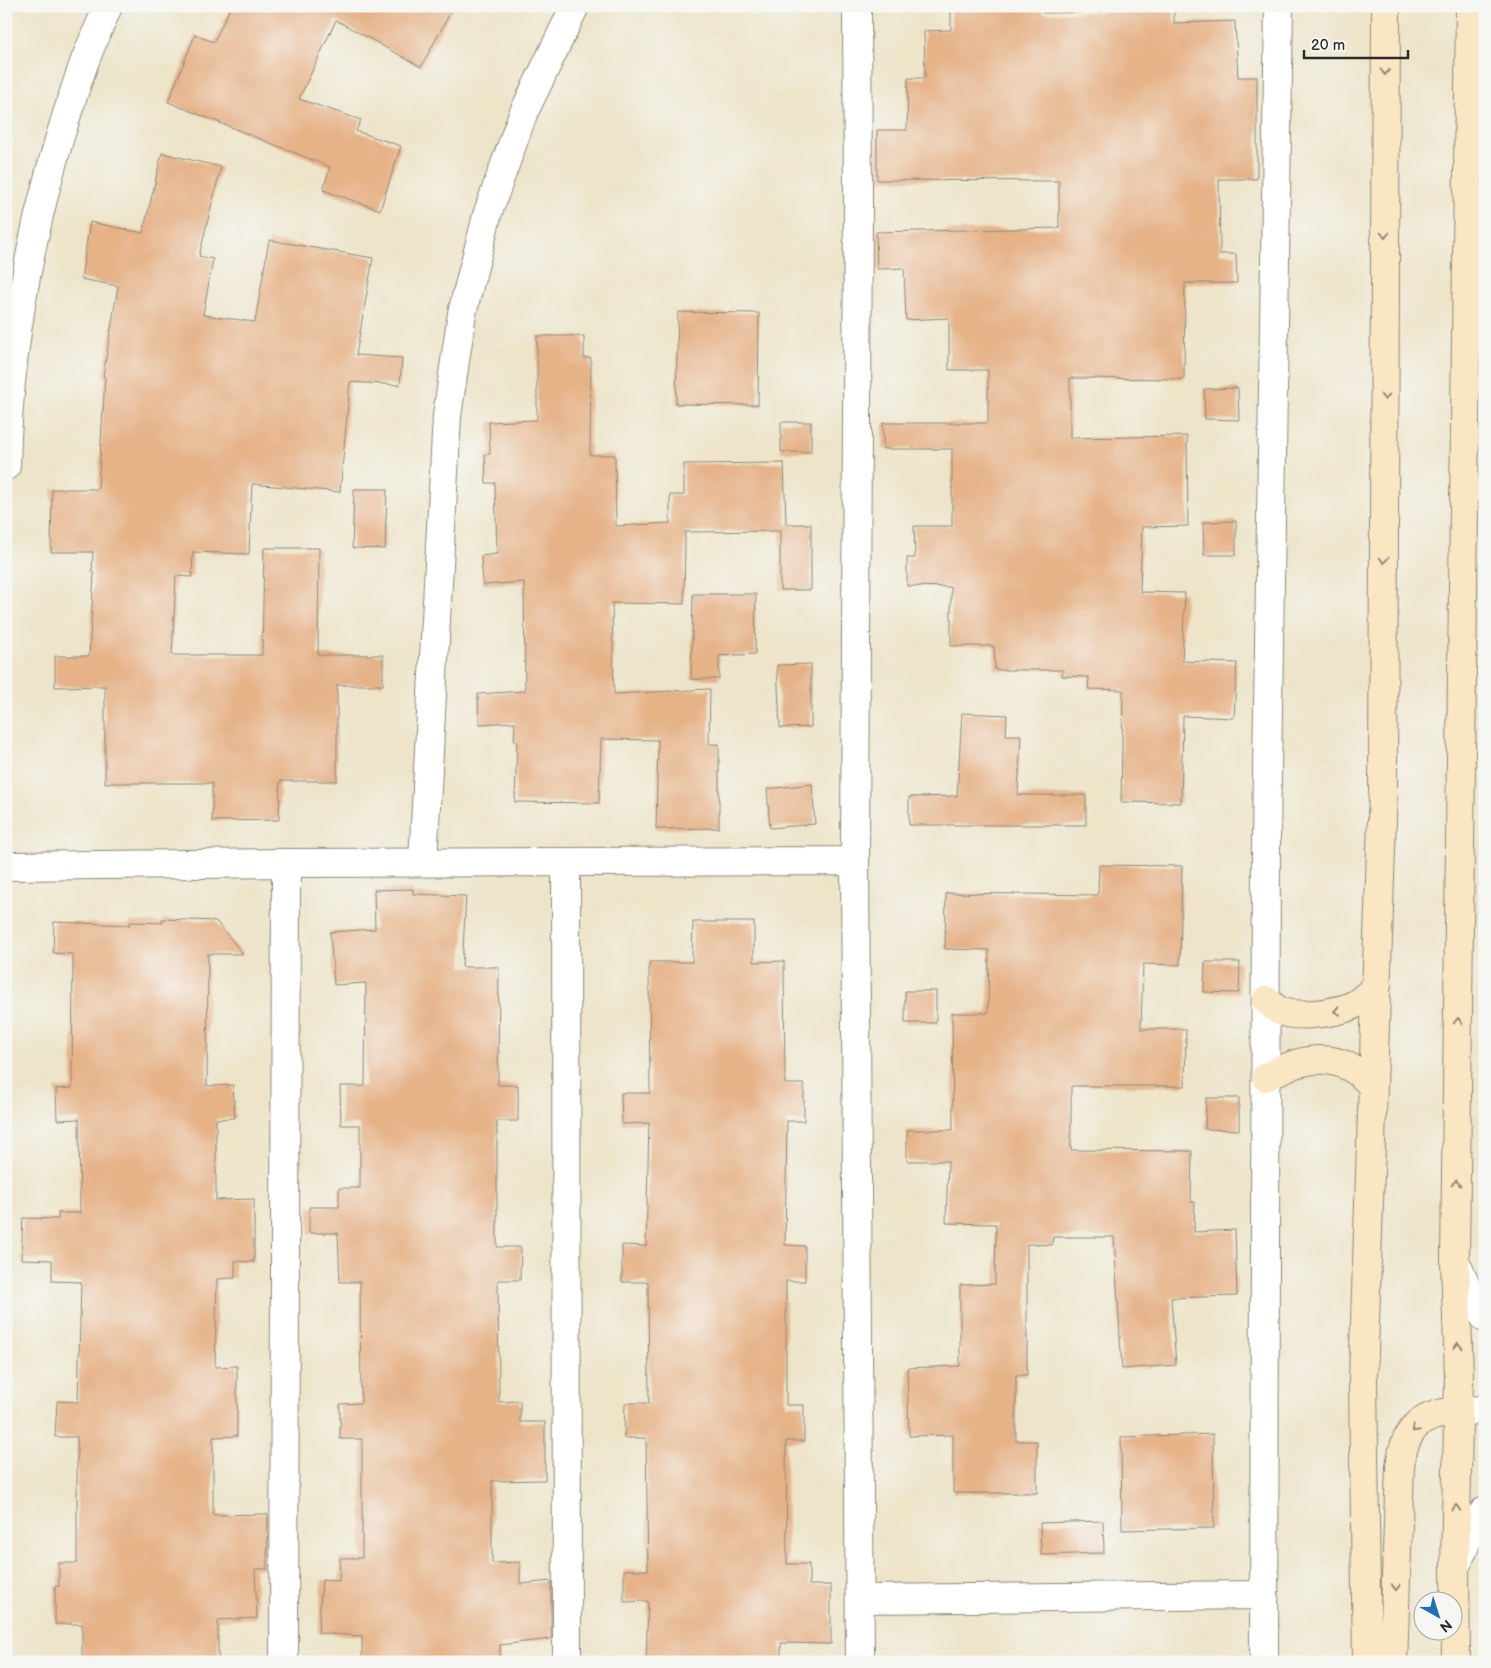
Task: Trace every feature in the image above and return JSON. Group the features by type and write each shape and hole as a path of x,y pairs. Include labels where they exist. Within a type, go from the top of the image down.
{"main road":[{"path":"1367,1662 1364,1380 1383,790 1386,6"},
{"path":"1456,1662 1455,1568 1471,1411 1459,1376 1455,1260 1470,6"},
{"path":"1266,1000 1279,1010 1300,1014 1324,1013 1343,1010 1359,1003 1377,985"},
{"path":"1266,1077 1284,1066 1307,1060 1328,1059 1350,1067 1364,1076 1373,1087"},
{"path":"1394,1662 1402,1449 1410,1432 1424,1420 1440,1413 1471,1411"}],"street":[{"path":"6,466 7,422 21,301 46,181 83,65 108,6"},
{"path":"423,862 447,416 462,313 488,212 523,114 575,6"},
{"path":"857,6 855,861 860,1662"},
{"path":"1264,1662 1266,818 1279,6"},
{"path":"6,866 286,862 855,861"},
{"path":"284,1662 286,862"},
{"path":"566,862 567,1662"},
{"path":"1455,1260 1469,1293 1485,1318"},
{"path":"1455,1568 1473,1527 1485,1510"},
{"path":"861,1599 1264,1595"}],"building":[{"path":"231,6 454,6 421,67 336,20 299,99 361,120 356,131 401,146 380,210 323,190 330,167 168,102 195,35 214,42"},
{"path":"951,6 1043,6 1043,13 1102,12 1102,6 1174,6 1174,23 1235,21 1238,77 1257,77 1257,179 1219,179 1220,254 1236,254 1237,283 1185,283 1184,379 1070,378 1070,438 1187,436 1188,526 1142,527 1140,592 1185,593 1182,661 1237,663 1234,718 1183,716 1181,803 1121,802 1123,690 1088,689 1089,677 1062,676 1063,670 995,670 994,646 951,646 951,587 907,586 907,558 915,558 914,526 952,526 952,449 883,449 883,423 988,423 988,370 949,370 949,318 906,320 904,268 877,269 876,232 1059,228 1059,181 877,180 877,130 907,130 908,78 925,78 924,31 951,30"},
{"path":"162,153 221,167 199,256 213,259 203,315 255,322 269,240 373,258 356,355 402,358 400,385 350,382 340,492 252,484 249,554 193,552 192,577 176,576 172,655 262,655 264,548 319,548 318,655 383,655 383,685 337,685 337,781 280,781 279,820 212,821 212,783 105,783 105,686 55,687 55,656 89,656 94,573 92,572 93,552 51,552 52,489 98,489 105,377 103,376 118,286 81,279 90,222 143,233"},
{"path":"678,312 759,313 758,405 676,404"},
{"path":"537,336 584,336 584,358 591,358 590,455 615,455 616,526 670,523 670,495 684,495 684,464 784,463 786,524 811,524 811,590 780,590 780,531 685,532 684,604 612,603 614,694 710,689 709,744 719,744 719,828 656,829 658,740 601,739 599,803 515,802 517,741 514,741 515,722 479,724 478,694 525,691 524,582 483,585 481,556 497,554 495,483 486,483 485,454 490,454 489,422 537,420"},
{"path":"1238,388 1239,420 1205,419 1204,389"},
{"path":"781,422 811,422 811,452 781,452"},
{"path":"354,489 387,489 385,549 352,548"},
{"path":"1236,521 1236,555 1204,555 1203,522"},
{"path":"693,594 756,594 755,654 719,656 719,679 691,679"},
{"path":"811,664 811,727 780,728 777,665"},
{"path":"962,713 1007,715 1006,735 1021,735 1018,795 1086,795 1086,825 909,825 909,797 957,796"},
{"path":"812,784 815,824 770,828 767,789"},
{"path":"1099,865 1182,866 1180,965 1143,964 1141,1029 1186,1029 1185,1086 1071,1086 1071,1150 1192,1151 1191,1202 1195,1202 1194,1232 1235,1230 1237,1296 1171,1298 1176,1365 1122,1369 1114,1237 1053,1237 1052,1245 1027,1244 1027,1375 1016,1375 1016,1441 1037,1441 1037,1493 953,1493 953,1435 909,1436 907,1368 960,1366 960,1285 995,1284 996,1224 946,1223 948,1161 907,1161 907,1130 953,1130 952,1013 988,1013 989,950 945,949 946,893 1098,895"},
{"path":"413,889 413,894 466,896 462,967 499,967 498,1085 518,1085 518,1121 497,1121 497,1247 521,1247 520,1280 498,1280 499,1402 520,1401 520,1422 545,1422 545,1480 492,1481 492,1563 520,1562 520,1584 551,1581 551,1639 500,1645 500,1662 362,1662 362,1636 318,1633 322,1580 339,1581 340,1558 362,1558 362,1439 340,1439 340,1404 361,1403 360,1282 340,1282 338,1233 309,1233 309,1207 339,1207 339,1188 360,1188 360,1125 341,1125 340,1086 365,1086 366,983 334,985 330,932 375,929 374,890"},
{"path":"162,919 216,921 243,954 208,954 207,1086 233,1085 235,1118 216,1119 216,1200 254,1199 254,1262 235,1261 235,1278 217,1279 215,1367 237,1366 237,1436 213,1437 213,1515 268,1514 267,1569 255,1569 257,1618 218,1620 218,1662 82,1662 82,1624 55,1624 55,1586 59,1586 59,1563 77,1563 77,1437 55,1437 57,1401 78,1402 81,1282 52,1281 52,1260 21,1259 23,1218 58,1219 58,1213 80,1213 79,1119 57,1120 56,1089 72,1088 73,954 53,953 54,922 130,925 130,922 163,923"},
{"path":"693,922 754,922 754,962 784,961 785,1084 804,1084 804,1121 787,1121 785,1245 805,1246 805,1281 786,1281 786,1405 804,1405 804,1441 786,1441 787,1564 809,1564 809,1585 831,1585 831,1644 781,1643 781,1662 646,1662 648,1601 624,1602 624,1570 648,1570 646,1438 624,1438 625,1403 649,1403 648,1282 622,1282 622,1245 646,1246 649,1123 622,1124 621,1093 650,1093 649,962 692,962"},
{"path":"1205,962 1240,962 1239,993 1204,992"},
{"path":"905,991 936,991 936,1023 905,1023"},
{"path":"1206,1098 1239,1098 1239,1130 1205,1129"},
{"path":"1213,1434 1214,1528 1122,1530 1121,1437"},
{"path":"1103,1521 1104,1553 1041,1555 1040,1523"}]}
